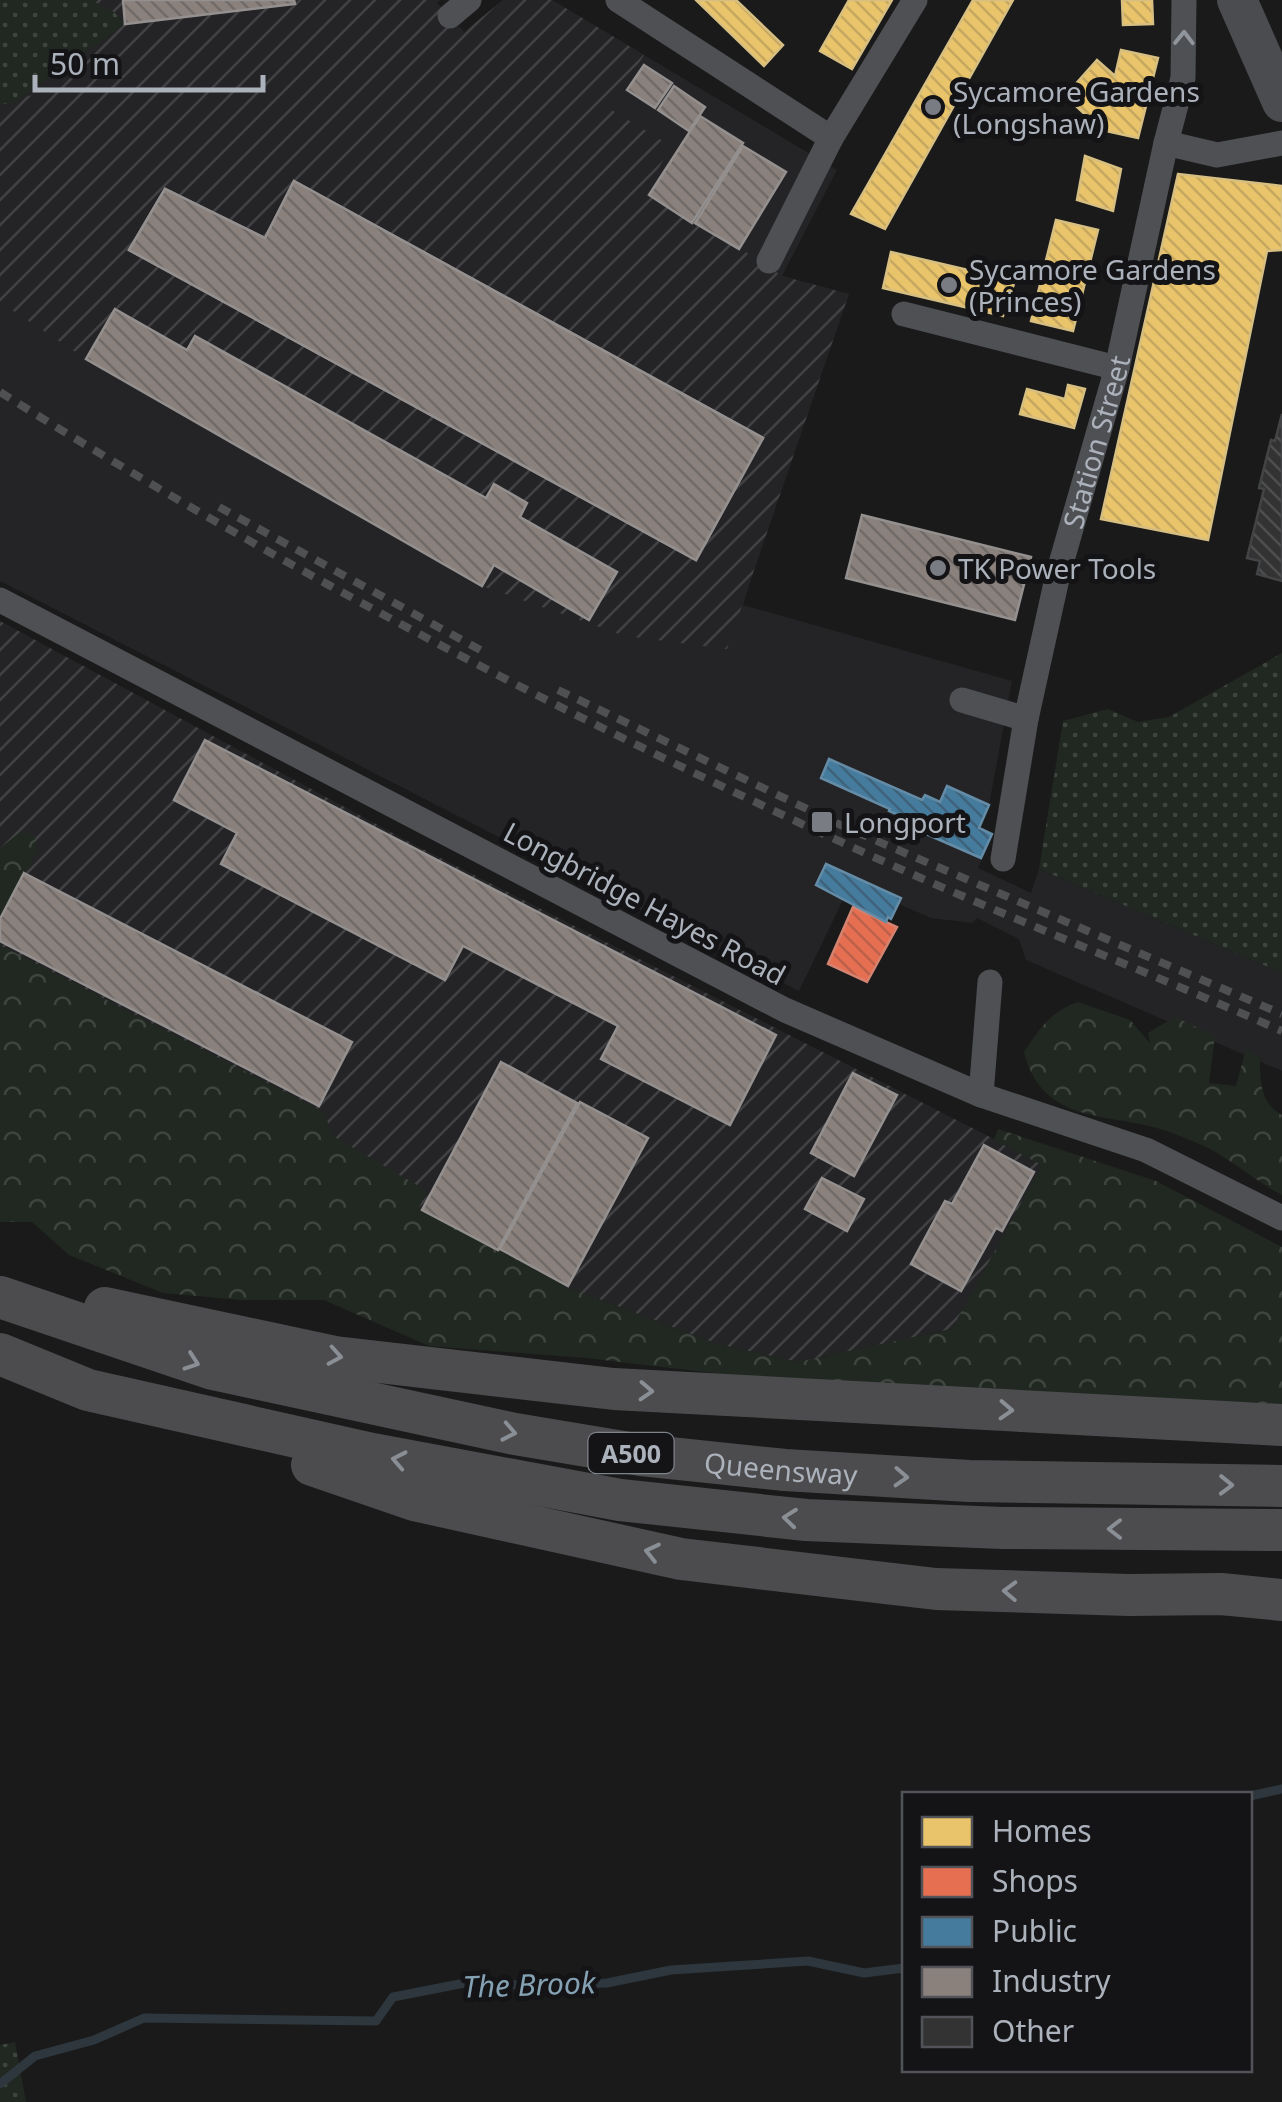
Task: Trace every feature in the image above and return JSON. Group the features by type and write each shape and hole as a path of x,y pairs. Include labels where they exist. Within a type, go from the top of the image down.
{"highway":[{"path":"0,1286 334,1357 444,1371 614,1389 1282,1424"},
{"name":"Queensway","path":"0,1296 212,1369 516,1434 642,1454 785,1470 969,1481 1282,1486"},
{"name":"Queensway","path":"0,1354 88,1390 372,1454 620,1500 806,1520 1002,1528 1282,1530"},
{"path":"88,1390 414,1500 681,1559 936,1589 1221,1594 1282,1600"}],"main road":[{"path":"1237,0 1282,102"}],"street":[{"path":"618,0 832,138"},
{"path":"769,261 832,138 915,0"},
{"name":"Station Street","path":"1002,859 1026,719 1058,574 1117,368 1183,78 1184,0"},
{"path":"1166,143 1217,155 1282,143"},
{"path":"904,314 1117,368"},
{"name":"Longbridge Hayes Road","path":"0,600 785,1010 981,1095 1146,1150 1282,1218"},
{"path":"962,700 1026,719"},
{"path":"981,1095 990,982"}],"shaded area":[{"path":"90,0 440,0 437,3 464,32 503,0 552,0 644,55 610,109 671,146 648,187 782,276 849,294 727,649 625,636 482,586 86,359 0,302 0,102 47,92 58,32"},
{"path":"420,0 436,3 464,32 503,0 552,0 837,170 782,276 849,294 798,429 743,605 1012,681 989,805 979,828 992,834 978,868 1031,893 1039,869 1282,973 1282,1071 1026,960 1019,939 977,918 973,923 931,918 899,904 886,922 843,900 799,991 0,581 0,104 125,24"},
{"path":"0,621 413,844 1043,1164 952,1329 798,1362 717,1344 567,1287 0,986"}],"green space":[{"path":"0,0 91,0 114,12 125,24 13,103 0,104"},
{"path":"1282,653 1282,973 1039,869 1063,721 1108,709 1138,722 1169,717"},
{"path":"23,830 35,837 37,852 0,919 0,848"},
{"path":"0,945 324,1112 333,1136 427,1191 419,1208 567,1287 717,1344 798,1362 952,1329 1042,1165 994,1140 998,1129 1156,1181 1282,1247 1282,1404 765,1379 586,1358 429,1346 324,1300 242,1300 163,1293 69,1255 32,1222 0,1222"},
{"path":"1078,1002 1130,1020 1150,1043 1148,1033 1175,1017 1215,1036 1209,1083 1236,1086 1246,1049 1260,1057 1265,1098 1282,1115 1282,1195 1204,1146 1152,1127 1088,1114 1055,1100 1042,1089 1024,1052 1053,1016"},
{"path":"15,2042 26,2102 0,2102 0,2045"}],"building: Homes":[{"path":"696,0 736,0 783,45 764,66"},
{"path":"849,0 892,0 852,69 820,51"},
{"name":"Sycamore Gardens (Longshaw)","path":"973,0 1013,0 885,229 851,214"},
{"path":"1122,0 1152,0 1153,24 1123,25"},
{"path":"1121,50 1158,58 1138,138 1102,130 1065,96 1097,60 1115,76"},
{"path":"1085,156 1121,169 1113,211 1077,200"},
{"path":"1178,174 1282,186 1282,250 1267,251 1208,540 1101,519"},
{"path":"1056,220 1098,230 1073,331 1031,321"},
{"name":"Sycamore Gardens (Princes)","path":"891,252 1015,281 1003,316 883,288"},
{"path":"1068,385 1085,389 1074,428 1020,414 1027,389 1065,399"}],"building: Shops":[{"path":"853,907 897,927 867,982 828,964"}],"building: Public":[{"path":"829,759 922,800 925,795 940,802 947,786 989,805 979,828 992,834 981,858 910,827 912,821 821,778"},
{"path":"826,864 901,898 891,919 888,917 886,922 816,885"}],"building: Industry":[{"path":"123,0 294,0 295,4 125,24"},
{"path":"644,65 672,83 655,108 627,90"},
{"path":"674,86 705,107 689,131 658,110"},
{"path":"700,116 743,143 692,223 649,195"},
{"path":"743,146 786,172 739,249 695,223"},
{"path":"294,181 763,438 696,560 129,250 165,189 265,238"},
{"path":"294,181 763,438 696,560 129,250 165,189 265,238"},
{"path":"115,309 187,350 195,336 486,498 494,484 527,503 520,517 617,572 589,620 494,565 482,586 86,359"},
{"name":"TK Power Tools","path":"862,515 1031,557 1015,620 846,578"},
{"path":"205,740 776,1035 730,1125 601,1059 618,1026 463,946 445,980 221,864 237,833 174,800"},
{"path":"24,873 352,1042 319,1106 0,941 0,919"},
{"path":"501,1062 577,1103 498,1250 422,1210"},
{"path":"853,1073 897,1095 854,1176 811,1153"},
{"path":"580,1102 648,1138 568,1286 500,1249"},
{"path":"984,1145 1034,1172 1002,1231 996,1228 961,1291 911,1264 945,1201 952,1204"},
{"path":"822,1178 864,1199 847,1231 805,1209"}],"building: Other":[{"path":"1282,414 1282,581 1257,574 1260,561 1247,558 1264,489 1259,488"}],"waterway":[{"name":"The Brook","path":"1252,1796 1282,1789"},
{"name":"The Brook","path":"0,2084 35,2056 94,2040 144,2018 376,2021 393,1997 475,1981 527,1986 607,1983 671,1970 808,1961 864,1973 902,1968"}],"railway":[{"path":"0,392 317,578 643,748 917,876 1282,1031"},
{"path":"219,507 482,651"},
{"path":"558,690 849,829 1282,1014"}],"place":[{"name":"Sycamore Gardens (Longshaw)","path":"933,107"},
{"name":"Sycamore Gardens (Princes)","path":"949,285"},
{"name":"TK Power Tools","path":"938,568"},
{"name":"Longport","path":"822,822"}]}
